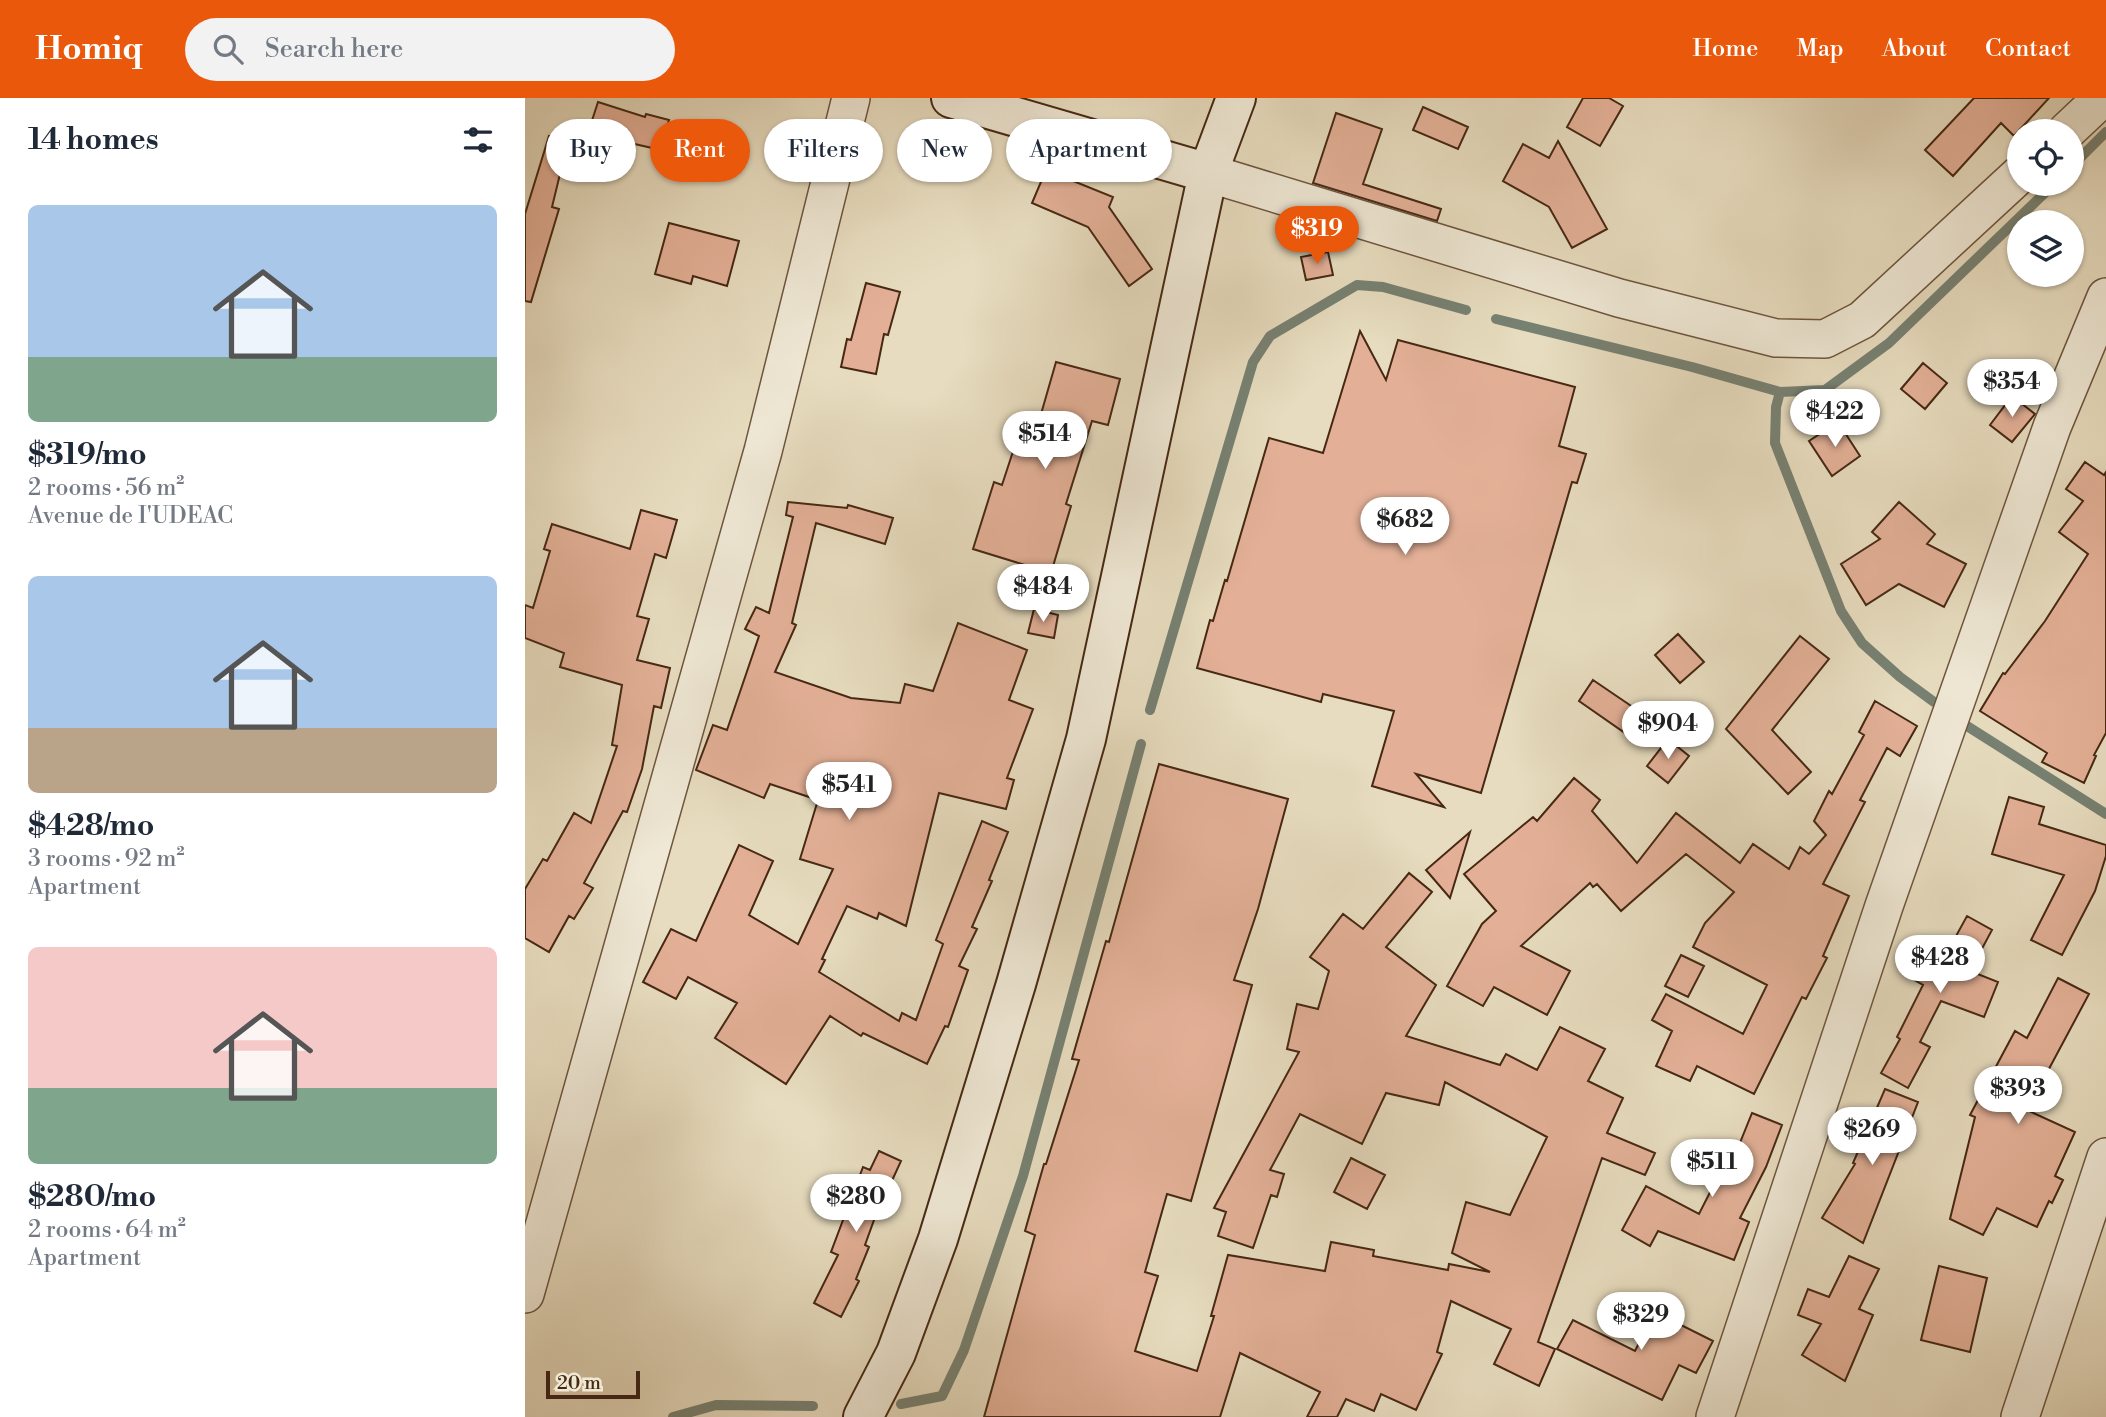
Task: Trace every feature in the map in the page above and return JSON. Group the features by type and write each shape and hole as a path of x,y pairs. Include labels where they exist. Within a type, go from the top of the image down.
{"main road":[{"path":"951,98 1209,173"},
{"path":"863,1417 896,1353 938,1239 1016,984 1086,738 1209,173 1235,98"}],"street":[{"path":"525,1294 763,451 851,98"},
{"path":"2081,119 2103,101"},
{"path":"1209,173 1619,298 1776,338 1825,340 1861,320 2007,186"},
{"path":"1715,1417 1884,906 2052,427 2106,297"},
{"path":"2020,1417 2106,1157"}],"building":[{"path":"1583,98 1609,98 1623,106 1600,146 1567,127"},
{"path":"1974,98 2049,98 2030,119 2007,119 2007,129 2001,123 1953,176 1925,150"},
{"path":"598,102 645,117 646,114 665,119 650,119 650,148 636,144 636,119 592,119"},
{"path":"1423,107 1468,127 1458,149 1413,130"},
{"path":"1336,113 1382,129 1363,184 1441,209 1437,221 1313,183"},
{"path":"1558,141 1607,229 1572,248 1549,207 1503,181 1523,144 1549,158"},
{"path":"546,146 546,182 558,182 552,207 559,209 531,302 525,301 525,214"},
{"path":"1041,182 1076,182 1113,197 1109,207 1152,269 1129,286 1088,227 1032,203"},
{"path":"669,223 739,241 727,286 693,276 691,284 655,274"},
{"path":"1328,252 1333,275 1306,280 1301,257"},
{"path":"866,283 900,292 888,335 884,334 876,374 841,367 847,339 851,340"},
{"path":"1360,331 1386,380 1398,340 1575,387 1559,446 1586,454 1577,483 1572,482 1481,793 1416,774 1444,807 1372,786 1394,711 1323,694 1321,702 1197,668 1210,620 1213,621 1225,580 1227,581 1269,438 1323,453"},
{"path":"1056,362 1120,379 1108,425 1092,421 1066,504 1071,506 1051,573 973,549 994,482 1002,485 1020,430 1035,435"},
{"path":"1923,363 1947,383 1925,409 1901,389"},
{"path":"2012,396 2035,414 2012,442 1990,425"},
{"path":"1838,422 1860,456 1832,476 1809,441"},
{"path":"2085,462 2104,475 2106,472 2106,733 2094,755 2096,756 2084,783 2042,762 2047,753 1980,711 2003,673 2005,674 2045,621 2088,554 2059,532 2083,501 2066,489"},
{"path":"788,502 847,508 848,505 893,518 885,544 816,523 792,623 796,625 775,672 851,698 900,703 905,684 933,691 958,623 1027,650 1009,700 1033,709 1007,778 1014,780 1006,809 939,793 906,926 879,913 877,919 847,906 822,959 825,960 819,972 899,1021 902,1013 916,1020 943,944 936,940 982,821 1008,832 989,880 992,881 972,927 977,929 959,966 968,970 948,1027 945,1026 927,1064 863,1033 861,1036 830,1016 786,1084 715,1038 737,1003 688,977 676,999 643,982 671,929 696,941 739,845 773,861 749,915 798,944 833,869 800,859 818,800 770,784 764,798 696,770 713,725 727,730 759,636 745,629 756,607 769,613 793,517 786,515"},
{"path":"1899,502 1935,534 1927,544 1966,564 1944,607 1899,584 1866,605 1841,564 1880,539 1872,532"},
{"path":"641,510 677,520 666,558 655,554 637,616 649,619 637,660 670,668 661,708 654,706 642,769 627,812 623,811 584,883 593,888 574,919 569,916 549,952 525,938 525,889 543,859 547,861 574,813 591,823 617,746 612,745 622,685 560,667 564,653 525,638 525,605 533,608 550,551 544,549 552,524 630,549"},
{"path":"1034,609 1058,615 1054,638 1028,633"},
{"path":"1678,634 1704,662 1680,683 1655,655"},
{"path":"1800,636 1829,659 1772,730 1811,772 1788,794 1726,729"},
{"path":"1593,680 1640,712 1625,733 1579,701"},
{"path":"1875,701 1917,726 1900,756 1887,748 1860,800 1865,802 1823,884 1849,896 1823,956 1827,958 1806,999 1802,997 1754,1094 1697,1066 1690,1081 1656,1066 1672,1031 1652,1020 1666,994 1743,1034 1767,985 1693,947 1705,923 1734,892 1686,854 1621,911 1597,884 1593,887 1590,883 1521,946 1570,971 1547,1015 1494,987 1483,1006 1447,986 1482,924 1496,911 1464,874 1533,817 1537,821 1574,778 1600,800 1592,811 1637,863 1676,813 1740,863 1753,844 1789,869 1800,847 1809,854 1826,835 1814,821 1829,791 1832,794 1864,735 1859,732"},
{"path":"1668,739 1689,756 1668,783 1647,766"},
{"path":"1159,764 1288,799 1258,909 1234,980 1252,985 1191,1201 1167,1194 1145,1272 1158,1276 1135,1351 1197,1371 1214,1316 1211,1316 1228,1255 1325,1271 1331,1242 1374,1250 1373,1256 1448,1270 1449,1264 1490,1272 1452,1253 1466,1202 1510,1215 1547,1137 1445,1082 1439,1105 1386,1093 1362,1144 1300,1114 1270,1170 1284,1174 1277,1197 1271,1195 1253,1248 1218,1236 1226,1212 1214,1208 1299,1052 1287,1049 1297,1004 1318,1009 1329,971 1310,957 1343,914 1363,929 1409,873 1432,892 1386,947 1436,985 1406,1036 1500,1065 1506,1054 1537,1070 1560,1027 1605,1049 1588,1081 1623,1098 1607,1133 1655,1153 1645,1175 1602,1158 1538,1342 1555,1349 1539,1386 1494,1364 1511,1329 1451,1301 1437,1352 1442,1354 1416,1410 1381,1394 1374,1411 1346,1399 1337,1417 1307,1417 1320,1392 1240,1353 1220,1417 984,1417 1035,1235 1025,1231 1079,1060 1072,1059 1106,941 1109,942"},
{"path":"2009,797 2044,807 2039,824 2106,845 2106,856 2095,891 2062,955 2031,940 2064,875 1992,854"},
{"path":"1470,832 1450,898 1426,870"},
{"path":"1967,916 1992,930 1970,971 1998,982 1984,1017 1941,1001 1920,1042 1930,1047 1908,1088 1881,1073 1900,1039 1897,1037 1923,985 1902,973 1918,944 1944,958"},
{"path":"1681,955 1704,966 1688,997 1665,986"},
{"path":"2058,978 2089,994 2027,1110 2075,1132 2055,1176 2063,1180 2037,1227 1997,1208 1983,1235 1950,1219 1975,1117 1970,1115 2015,1031 2027,1038"},
{"path":"1885,1089 1918,1102 1863,1243 1822,1218 1855,1164 1853,1163"},
{"path":"1752,1113 1782,1125 1766,1167 1740,1218 1749,1222 1734,1260 1658,1231 1650,1246 1622,1230 1646,1186 1699,1214 1728,1157 1733,1160"},
{"path":"879,1151 901,1161 890,1185 887,1184 865,1245 869,1247 856,1279 859,1281 841,1317 814,1303 838,1255 831,1252 863,1167 870,1170"},
{"path":"1351,1158 1385,1175 1367,1209 1334,1192"},
{"path":"1849,1256 1879,1269 1859,1309 1873,1315 1845,1381 1802,1355 1821,1324 1798,1315 1808,1289 1829,1297"},
{"path":"1939,1266 1987,1278 1970,1352 1921,1340"},
{"path":"1661,1301 1682,1313 1677,1323 1713,1341 1696,1373 1679,1365 1662,1400 1557,1349 1573,1320 1635,1351"}],"waterway":[{"path":"2084,154 2106,132"},
{"path":"1496,319 1692,367 1780,392 1825,390 1889,343 2042,196"},
{"path":"1150,710 1253,362 1270,336 1357,285 1383,287 1466,310"},
{"path":"1780,392 1776,407 1775,443 1841,611 1862,643 1900,677 1934,702"},
{"path":"1967,726 2106,814"},
{"path":"901,1404 942,1396 964,1350 1023,1176 1141,744"},
{"path":"673,1417 716,1405 813,1406"}]}
